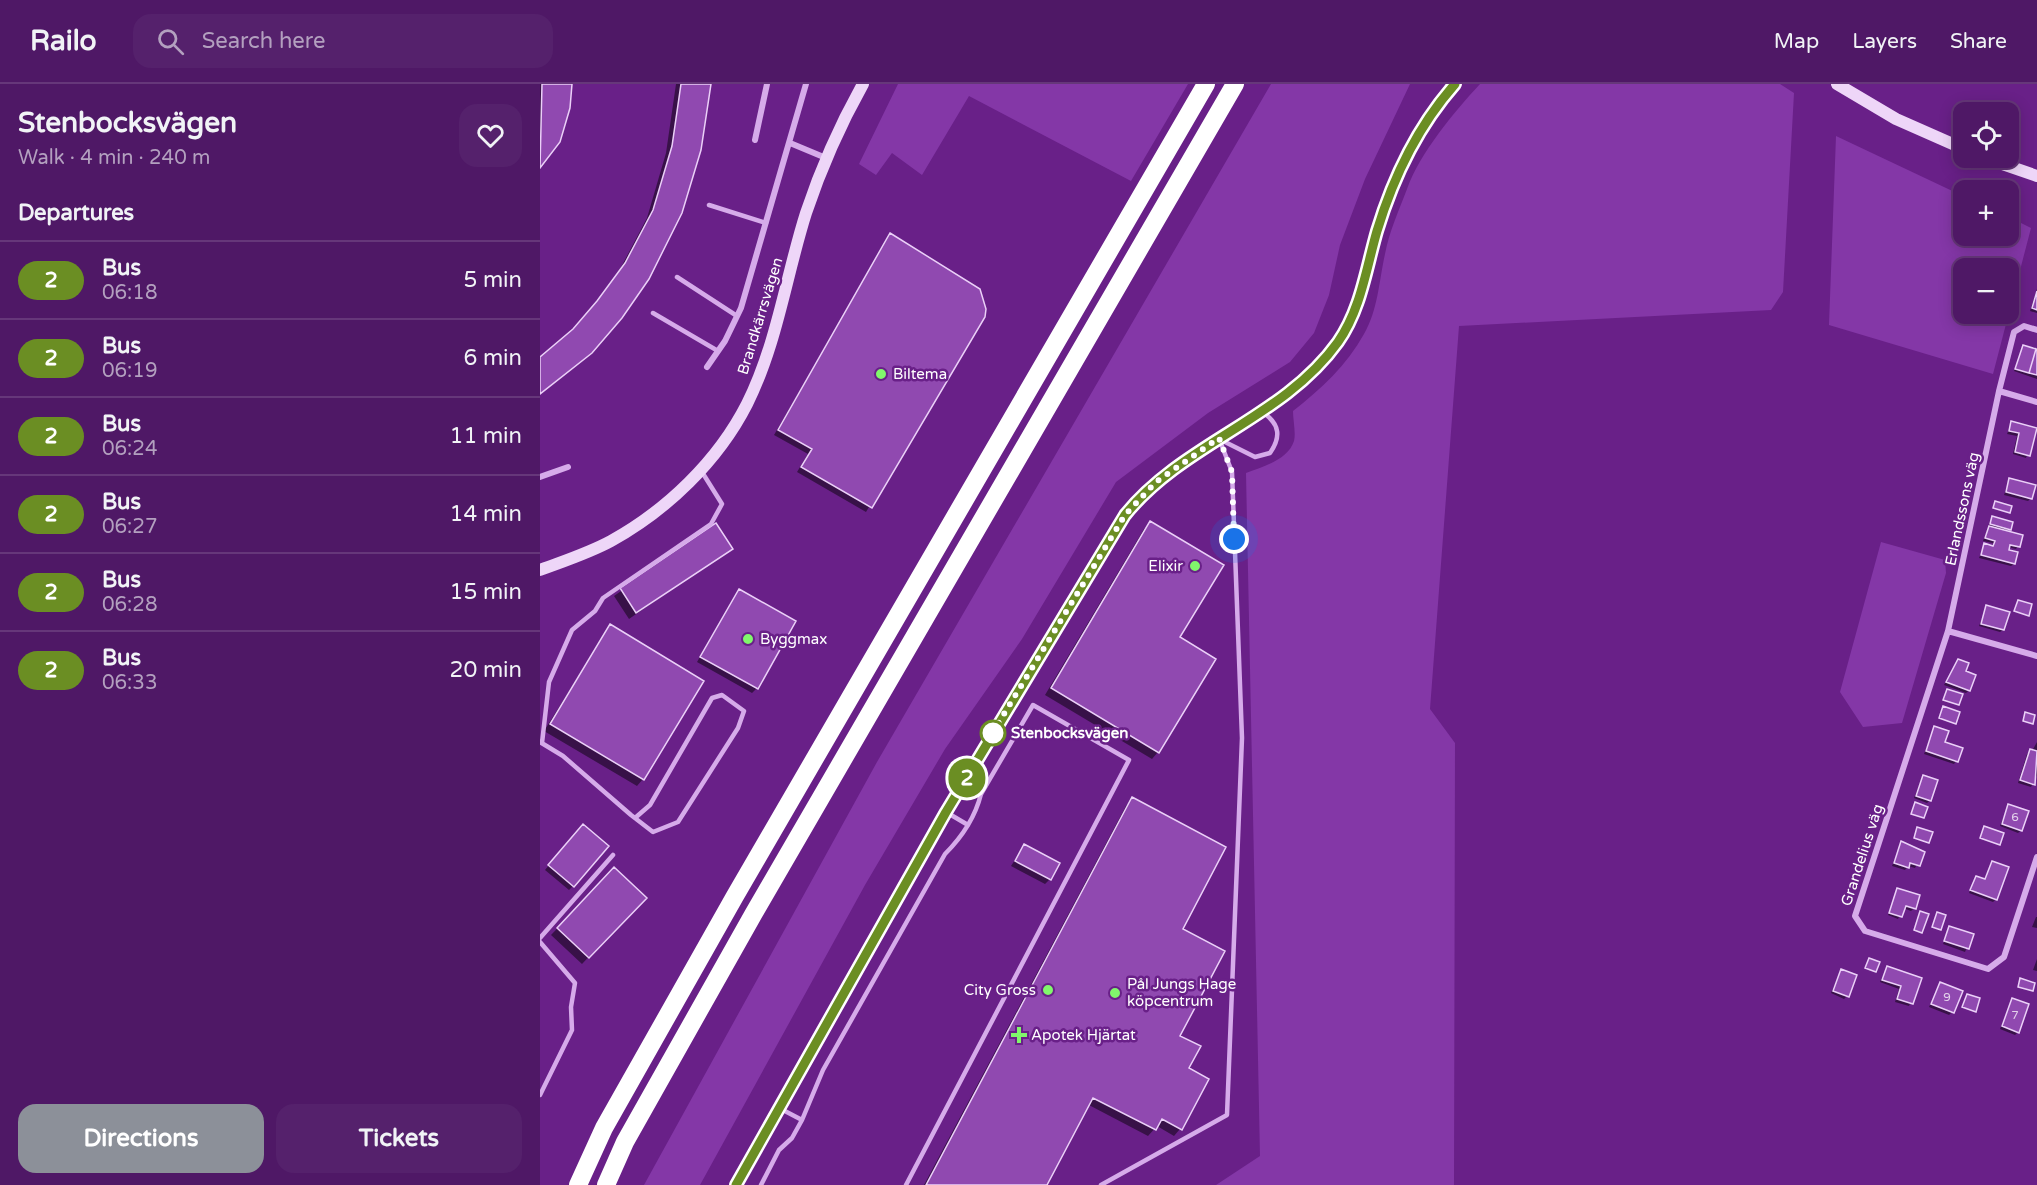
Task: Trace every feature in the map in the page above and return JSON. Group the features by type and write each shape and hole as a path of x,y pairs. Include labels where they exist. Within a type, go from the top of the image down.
{"highway":[{"path":"578,1185 604,1128 735,896 1206,84"},
{"path":"606,1185 625,1142 754,913 1235,84"}],"street":[{"path":"755,140 767,84"},
{"path":"708,367 737,316 806,84"},
{"name":"Brandkärrsvägen","path":"540,570 591,551 634,527 673,498 716,452 747,405 763,366 806,213 826,158 863,84"},
{"path":"736,1185 946,812 1125,515 1156,482 1261,412 1311,374 1333,348 1350,321 1360,298 1388,197 1425,123 1455,84"},
{"path":"1837,84 1896,119 1953,144"},
{"path":"790,143 826,158"},
{"path":"2014,168 2037,176"},
{"name":"Erlandssons väg","path":"1948,631 1999,391 2014,332 2024,326 2037,330"},
{"path":"1999,391 2037,402"},
{"path":"540,477 568,467"},
{"path":"1948,631 2037,656"},
{"name":"Grandelius väg","path":"1948,631 1855,916 1865,931 1989,969 2004,957 2037,857"}],"lane":[{"path":"709,204 766,223"},
{"path":"677,277 737,316"},
{"path":"653,314 718,351"},
{"path":"1219,438 1245,454 1255,457 1270,453 1279,438 1278,429 1272,419 1261,412"},
{"path":"1101,1185 1227,1115 1242,738 1232,472 1219,438"},
{"path":"635,818 650,805 712,698 722,695 744,711 738,728 678,822 653,832 635,818 563,756 541,742 549,682 572,630 595,611 603,598 711,524 722,504 701,470"},
{"path":"761,1185 779,1150 792,1138 823,1070 945,854 977,811 981,794 1033,705 1129,760 906,1185"},
{"path":"946,812 968,825"},
{"path":"540,1095 572,1030 571,1007 575,983 540,940 613,855"},
{"path":"778,1107 802,1120"}],"shaded area":[{"path":"898,84 1188,84 1131,181 969,96 922,175 892,153 876,175 859,164"},
{"path":"1271,84 1410,84 1365,179 1340,245 1329,295 1314,333 1290,362 1208,413 1116,482 1022,639 945,749 865,885 700,1185 644,1185 877,762"},
{"path":"1480,84 1780,84 1794,93 1783,292 1771,310 1459,326 1430,709 1455,743 1454,1185 1216,1185 1260,1156 1246,473 1274,462 1291,448 1295,438 1293,411 1333,376 1357,345 1369,325 1378,295 1389,238 1413,175 1439,134"},
{"path":"1836,136 1953,191 1953,246 2019,246 2019,222 2031,228 2019,274 2019,258 1953,258 1953,324 2006,324 1993,374 1829,325"},
{"path":"1881,542 1945,560 1946,573 1902,723 1863,727 1840,692"}],"building":[{"path":"542,84 572,84 570,108 560,142 540,168"},
{"path":"681,84 711,84 701,150 682,213 649,279 622,318 592,353 540,394 540,357 573,329 597,301 625,263 653,210 672,146"},
{"name":"Biltema","path":"890,233 980,289 986,309 985,317 872,508 801,467 812,449 778,430"},
{"path":"2037,291 2037,310 2032,308"},
{"path":"2023,345 2036,349 2029,373 2015,369"},
{"path":"2037,350 2037,375 2029,373"},
{"path":"2011,421 2037,428 2030,456 2015,452 2019,433 2009,431"},
{"path":"2009,478 2036,485 2032,499 2006,492"},
{"path":"1995,501 2012,506 2010,513 1993,508"},
{"path":"1992,516 2013,522 2011,530 1990,524"},
{"path":"1150,521 1224,565 1180,637 1216,659 1159,753 1051,688"},
{"path":"716,523 733,549 636,613 620,588"},
{"path":"1989,526 2023,535 2020,547 2010,545 2009,550 2018,552 2015,564 1981,555 1984,543 1993,546 1995,541 1985,538"},
{"name":"Byggmax","path":"739,589 796,621 758,689 700,657"},
{"path":"2018,600 2032,604 2029,616 2014,611"},
{"path":"1986,605 2010,612 2004,630 1981,624"},
{"path":"610,624 704,681 644,780 550,724"},
{"path":"1958,659 1969,663 1966,671 1976,675 1970,691 1946,682"},
{"path":"1947,689 1963,694 1959,705 1943,700"},
{"path":"1943,706 1960,712 1956,724 1939,718"},
{"path":"2025,712 2035,715 2033,724 2023,721"},
{"path":"1934,726 1949,731 1945,742 1963,748 1958,762 1926,751"},
{"path":"2030,749 2037,751 2035,785 2020,780"},
{"path":"1923,775 1938,780 1931,801 1916,796"},
{"name":"Pål Jungs Hage köpcentrum","path":"1132,797 1226,847 1183,929 1225,951 1180,1036 1201,1046 1189,1068 1209,1079 1182,1130 1162,1119 1156,1130 1093,1098 1047,1185 926,1185"},
{"path":"1915,802 1928,807 1924,818 1911,814"},
{"path":"2008,804 2029,811 2022,831 2002,824"},
{"path":"583,824 609,846 574,887 548,865"},
{"path":"1984,826 2004,833 2000,845 1980,838"},
{"path":"1917,827 1933,832 1929,843 1914,838"},
{"path":"1901,841 1925,852 1920,866 1910,863 1909,868 1894,863"},
{"path":"1024,844 1060,863 1051,880 1015,861"},
{"path":"1992,861 2009,867 1997,900 1970,890 1976,876 1985,879"},
{"path":"614,867 647,898 589,958 557,928"},
{"path":"1897,888 1920,895 1916,909 1906,906 1902,917 1889,913"},
{"path":"1920,911 1929,914 1922,933 1914,930"},
{"path":"1937,912 1946,915 1941,930 1932,927"},
{"path":"1949,926 1974,934 1969,949 1944,941"},
{"path":"1869,958 1880,962 1876,972 1865,968"},
{"path":"1887,966 1922,978 1913,1004 1897,999 1901,986 1882,980"},
{"path":"1841,969 1857,975 1849,997 1833,991"},
{"path":"2020,978 2035,983 2033,991 2018,987"},
{"path":"1940,982 1963,991 1954,1013 1931,1004"},
{"path":"1967,994 1980,998 1976,1012 1962,1007"},
{"path":"2012,998 2029,1004 2019,1033 2002,1026"}],"bus line":[{"name":"2","path":"736,1185 946,812 1115,529 1139,497 1172,468 1289,392 1311,374 1339,340 1360,298 1388,197 1407,155 1425,123 1455,84"}],"place":[{"name":"Biltema","path":"881,374"},
{"name":"Elixir","path":"1195,566"},
{"name":"Byggmax","path":"748,639"},
{"name":"Stenbocksvägen","path":"993,733"},
{"name":"City Gross","path":"1048,990"},
{"name":"Pål Jungs Hage köpcentrum","path":"1115,993"},
{"name":"Apotek Hjärtat","path":"1019,1035"}],"route":[{"path":"993,733 990,737 1125,515 1139,497 1172,468 1219,438 1232,472 1234,539"}]}
